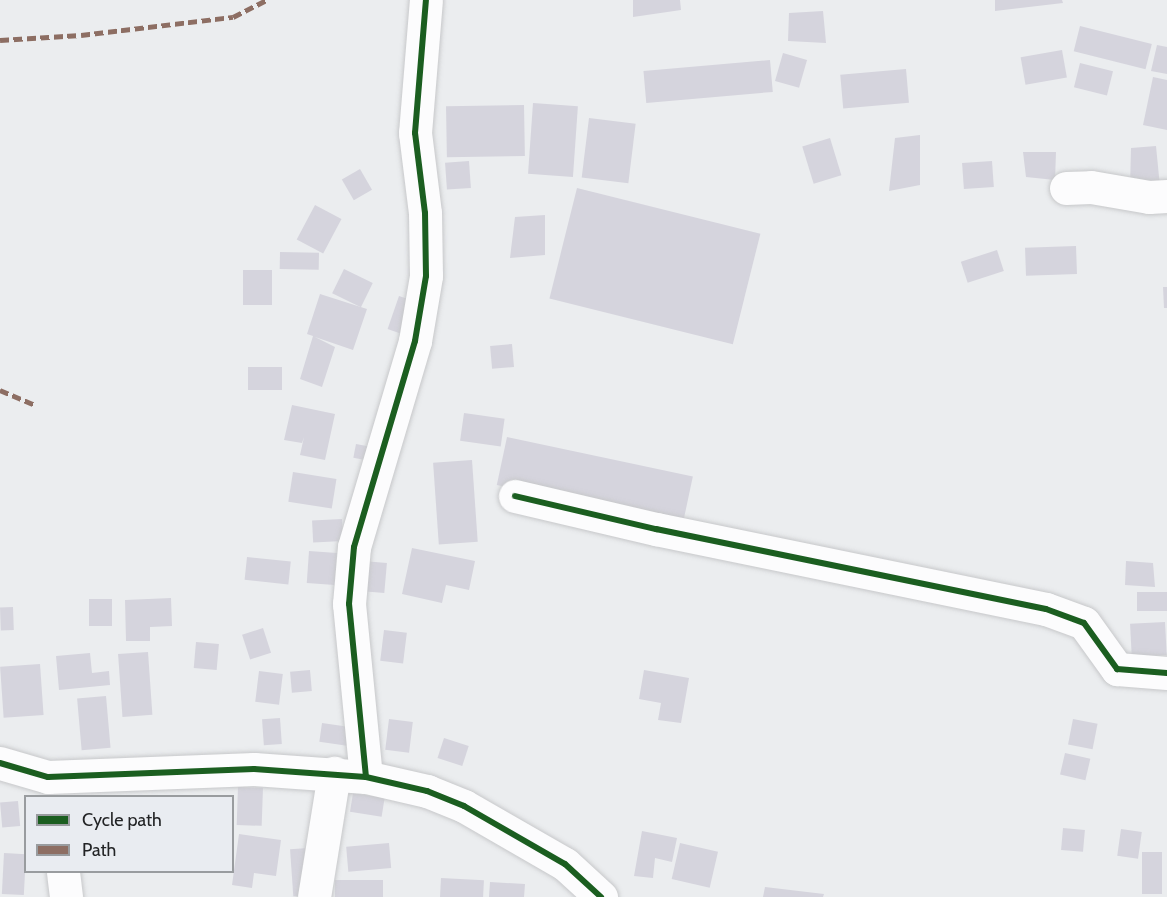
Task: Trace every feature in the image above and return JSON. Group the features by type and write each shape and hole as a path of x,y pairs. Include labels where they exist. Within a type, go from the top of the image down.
{"street":[{"path":"366,777 349,604 354,547 416,341 426,276 425,213 415,133 426,0"},
{"path":"1066,188 1091,187 1149,197 1167,196"},
{"path":"515,496 1046,609 1084,623 1117,669 1167,673"},
{"path":"0,763 49,787 254,769 366,777 427,791 464,806 565,864 601,897"},
{"path":"314,897 334,773"},
{"path":"63,873 66,897"}],"building":[{"path":"633,0 680,0 681,10 633,17"},
{"path":"995,0 1062,0 1063,3 995,11"},
{"path":"823,11 826,43 788,41 789,13"},
{"path":"1080,26 1152,44 1146,69 1074,51"},
{"path":"1157,45 1167,47 1167,74 1151,71"},
{"path":"1062,50 1067,78 1026,85 1021,57"},
{"path":"783,53 807,60 799,88 775,81"},
{"path":"770,60 773,92 646,103 643,71"},
{"path":"1080,63 1113,71 1107,95 1074,87"},
{"path":"906,69 909,103 843,109 840,75"},
{"path":"1153,77 1167,80 1167,130 1143,125"},
{"path":"533,103 578,106 573,177 528,174"},
{"path":"524,105 525,156 447,157 446,106"},
{"path":"589,118 636,124 628,183 582,178"},
{"path":"920,135 920,185 889,191 895,138"},
{"path":"830,138 841,175 814,184 802,146"},
{"path":"1156,146 1160,187 1130,187 1131,148"},
{"path":"1023,152 1056,152 1055,180 1026,177"},
{"path":"469,161 471,188 447,190 445,163"},
{"path":"992,161 994,187 964,189 962,163"},
{"path":"360,169 372,190 354,200 342,180"},
{"path":"577,188 760,234 733,344 549,299"},
{"path":"315,205 341,219 323,254 297,239"},
{"path":"545,215 545,255 510,258 515,217"},
{"path":"1076,246 1077,274 1026,276 1025,248"},
{"path":"997,250 1004,271 968,283 961,262"},
{"path":"280,252 319,253 319,270 280,269"},
{"path":"344,269 373,283 361,307 332,293"},
{"path":"243,270 272,270 272,305 243,305"},
{"path":"1163,287 1167,287 1167,308 1164,308"},
{"path":"320,294 367,309 353,350 315,337 335,347 322,387 300,379 313,336 307,334"},
{"path":"399,296 422,304 410,337 388,329"},
{"path":"512,344 514,367 492,369 490,346"},
{"path":"248,367 282,367 282,390 248,390"},
{"path":"292,405 335,414 325,460 300,455 304,437 302,443 284,440"},
{"path":"464,413 505,419 501,446 460,441"},
{"path":"507,437 693,477 683,524 497,485"},
{"path":"356,444 372,447 369,461 353,458"},
{"path":"472,460 478,542 439,545 433,463"},
{"path":"293,472 336,479 332,509 288,502"},
{"path":"342,519 343,541 313,543 312,521"},
{"path":"412,548 475,561 469,590 446,585 442,603 402,594"},
{"path":"309,551 337,553 335,585 307,583"},
{"path":"247,557 291,562 288,584 245,580"},
{"path":"363,561 387,563 384,593 360,591"},
{"path":"1126,561 1153,563 1155,587 1125,585"},
{"path":"1137,592 1167,592 1167,611 1137,611"},
{"path":"171,598 172,626 150,627 150,641 126,641 125,600"},
{"path":"89,599 112,599 112,626 89,626"},
{"path":"0,607 13,607 14,630 1,630"},
{"path":"1165,622 1167,655 1132,657 1130,624"},
{"path":"263,628 271,653 250,660 242,635"},
{"path":"384,630 407,633 403,664 380,661"},
{"path":"196,642 219,644 217,670 194,668"},
{"path":"148,652 152,715 122,717 118,654"},
{"path":"90,653 92,673 109,671 110,685 59,690 56,656"},
{"path":"40,664 44,715 4,718 0,667"},
{"path":"310,670 312,691 292,693 290,672"},
{"path":"644,670 689,678 681,723 658,720 661,703 639,699"},
{"path":"259,671 283,674 279,705 255,702"},
{"path":"106,696 111,748 82,750 77,699"},
{"path":"280,718 282,744 264,745 262,719"},
{"path":"389,719 413,722 409,753 385,750"},
{"path":"1073,719 1098,724 1093,749 1068,745"},
{"path":"322,723 350,727 347,746 319,742"},
{"path":"444,738 469,746 462,766 438,758"},
{"path":"1065,753 1090,759 1085,780 1060,774"},
{"path":"238,787 263,788 262,826 237,825"},
{"path":"353,793 385,798 382,817 350,812"},
{"path":"18,801 20,826 2,827 0,803"},
{"path":"1063,828 1085,830 1083,852 1061,850"},
{"path":"1121,829 1142,832 1138,859 1117,856"},
{"path":"642,831 677,838 672,862 655,858 653,878 634,876"},
{"path":"239,834 281,840 276,876 254,873 252,888 232,885"},
{"path":"389,843 391,868 348,872 346,847"},
{"path":"680,843 718,852 710,888 672,879"},
{"path":"308,848 311,895 293,896 290,849"},
{"path":"1142,852 1162,852 1162,894 1142,894"},
{"path":"4,853 24,854 24,895 2,894"},
{"path":"441,878 484,880 483,897 440,897"},
{"path":"335,880 383,880 383,897 335,897"},
{"path":"490,882 525,884 524,897 489,897"},
{"path":"765,887 824,894 823,897 763,897"}],"marked path":[{"path":"0,40 81,35 233,17 267,0"},
{"path":"0,390 36,405"}],"cycle path":[{"path":"366,777 349,604 354,547 415,341 426,276 425,213 415,133 426,0"},
{"path":"515,496 656,529 1046,609 1084,623 1117,669 1167,673"},
{"path":"0,763 48,777 254,769 366,777 427,791 464,806 565,864 601,897"}]}
